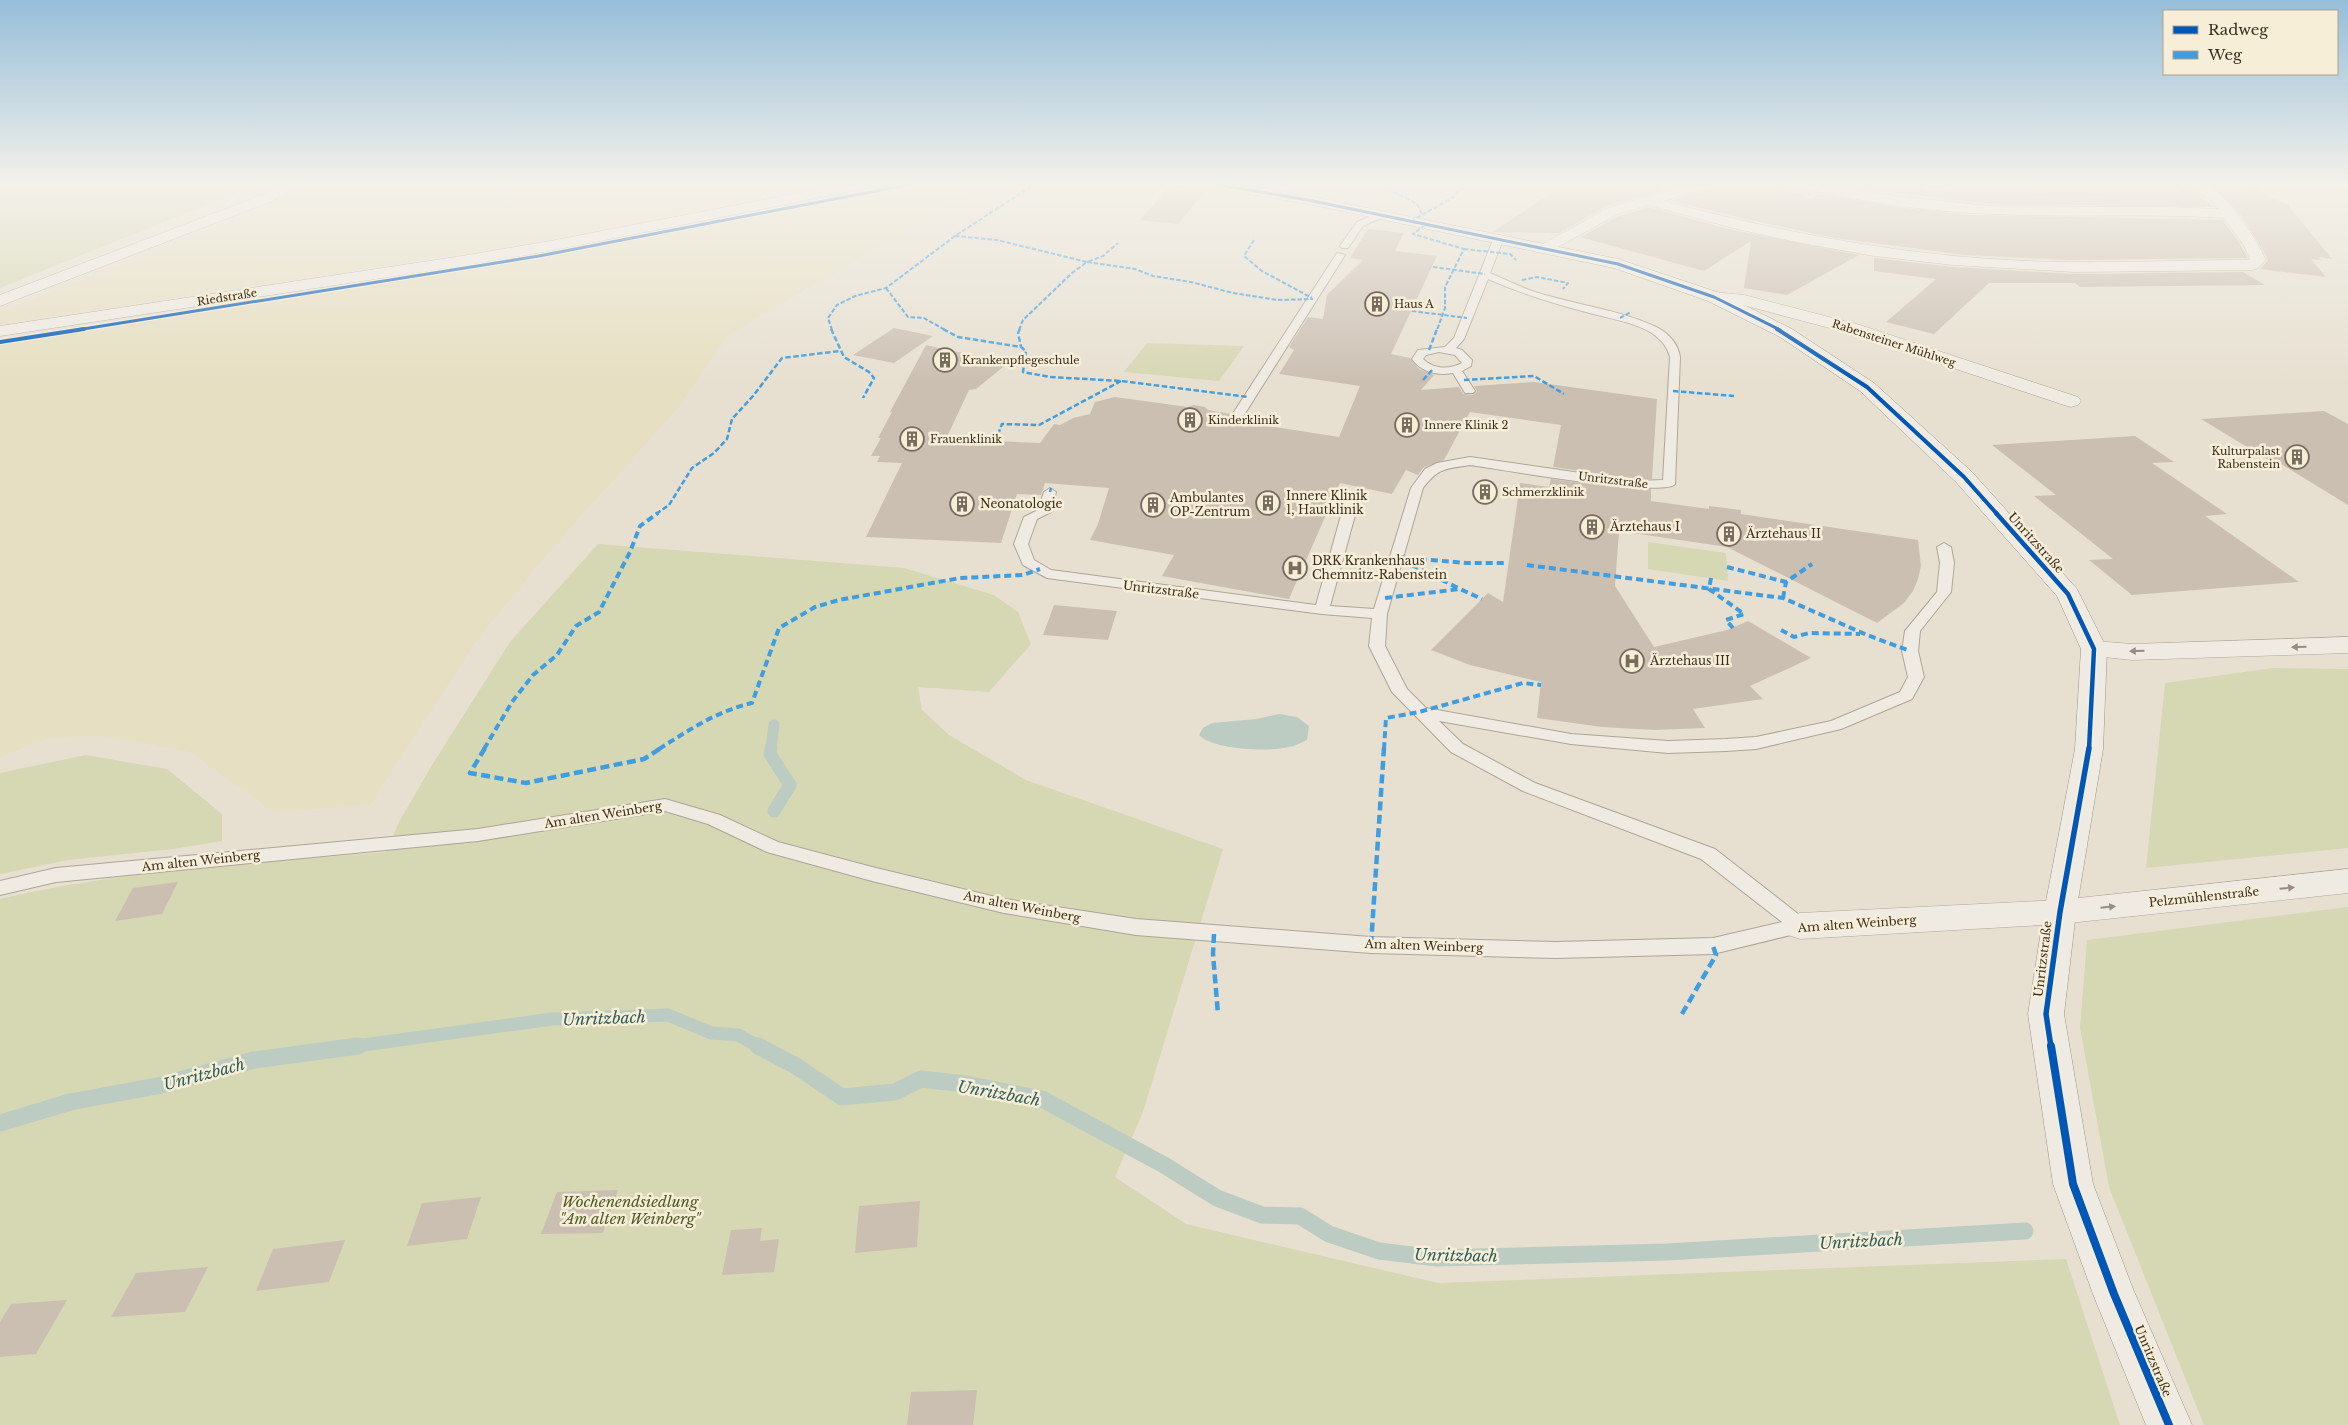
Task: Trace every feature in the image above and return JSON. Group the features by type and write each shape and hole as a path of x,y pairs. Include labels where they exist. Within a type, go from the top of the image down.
{"street":[{"path":"0,302 132,250"},
{"name":"Riedstraße","path":"0,331 521,250"},
{"name":"Unritzstraße","path":"1551,250 1618,264 1714,297 1786,333 1867,387 1964,477 2068,594 2094,650 2089,749 2060,912 2046,1014 2073,1184 2114,1294 2169,1425"},
{"path":"1871,250 1928,258 2021,266 2252,265 2258,260 2258,255 2254,250"},
{"name":"Rabensteiner Mühlweg","path":"1714,297 1744,300 1854,329 2071,402"},
{"path":"2094,650 2132,652 2348,645"},
{"name":"Pelzmühlenstraße","path":"2060,912 2348,881"},
{"name":"Am alten Weinberg","path":"1800,926 2060,912"}],"lane":[{"path":"1238,415 1342,250"},
{"path":"1448,350 1459,339 1494,250"},
{"name":"Unritzstraße","path":"1485,274 1528,292 1639,324 1666,339 1674,348 1669,484 1636,484 1470,461 1441,466 1429,472 1417,488 1380,614 1377,646 1400,692 1457,748 1529,786 1708,854 1745,881 1800,926"},
{"path":"1448,350 1458,352 1467,360 1463,367 1456,369 1433,369 1420,363 1417,359 1422,352 1448,350"},
{"path":"1456,369 1469,391"},
{"name":"Unritzstraße","path":"1050,492 1044,512 1031,517 1021,544 1028,562 1047,574 1322,610 1380,614"},
{"path":"1322,610 1352,501"},
{"path":"1419,712 1571,739 1668,747 1756,743 1834,725 1906,695 1916,677 1910,651 1913,631 1944,592 1947,563 1944,548"},
{"name":"Am alten Weinberg","path":"0,888 56,875 478,835 665,805 714,819 773,847 872,874 1004,906 1136,927 1371,945 1556,950 1714,946 1800,926"}],"shaded area":[{"path":"157,250 485,250 0,324 0,312"},
{"path":"577,250 872,250 727,336 677,409 554,546 479,637 370,805 274,812 190,752 103,736 50,737 0,757 0,344 260,304"},
{"path":"1279,714 1297,717 1309,726 1307,740 1280,749 1255,749 1216,744 1199,735 1203,728 1212,723 1256,719"}],"green space":[{"path":"0,250 93,250 0,288"},
{"path":"1147,343 1244,346 1219,381 1124,372"},
{"path":"1648,542 1726,553 1728,581 1648,569"},
{"name":"Wochenendsiedlung \"Am alten Weinberg\"","path":"598,544 904,568 994,595 1018,612 1031,644 989,692 918,687 922,710 949,735 1026,780 1223,849 1143,1112 1115,1177 1186,1224 1438,1283 2066,1259 2120,1425 0,1425 0,899 95,881 192,868 386,852 399,822 432,765 510,642"},
{"path":"2273,668 2348,669 2348,848 2146,868 2165,683"},
{"path":"86,755 167,769 222,814 222,841 173,849 68,860 0,874 0,773"},
{"path":"2348,907 2348,1425 2204,1425 2109,1187 2080,1028 2087,940"}],"building":[{"path":"1355,250 1395,250 1437,256 1391,354 1410,358 1419,369 1434,375 1421,390 1459,387 1463,394 1473,395 1477,391 1474,386 1534,382 1657,399 1652,479 1636,479 1553,467 1561,425 1470,412 1444,460 1424,467 1418,475 1406,470 1392,494 1340,483 1289,599 1162,576 1174,555 1090,540 1098,524 1109,488 1045,483 1041,495 1017,494 1001,543 866,537 902,463 877,462 880,456 871,456 881,438 878,438 892,412 890,412 926,345 1008,363 976,389 969,390 946,439 1040,443 1054,424 1060,425 1073,418 1090,414 1095,402 1115,397 1188,407 1194,405 1205,407 1208,410 1231,414 1237,421 1246,416 1265,419 1262,425 1339,437 1360,386 1279,374 1294,350 1289,347 1308,317 1323,319 1327,295 1363,260 1350,258"},
{"path":"1629,250 1736,250 1704,271"},
{"path":"1750,250 1836,250 1859,255 1787,295 1744,288"},
{"path":"1931,250 2244,250 2248,258 2069,260 1966,255"},
{"path":"2263,250 2325,250 2332,259 2318,257 2321,260 2311,259 2326,277 2260,269 2268,260"},
{"path":"1874,258 1953,267 2075,274 2243,272 2265,285 2080,287 2075,283 1989,283 1934,334 1886,322 1936,279 1874,271"},
{"path":"894,328 933,336 894,363 853,355"},
{"name":"Kulturpalast Rabenstein","path":"2324,411 2348,424 2348,505 2276,461 2270,461 2201,419"},
{"path":"2135,436 2174,462 2152,463 2227,514 2205,516 2299,582 2132,595 2089,560 2113,559 2034,496 2056,495 1992,445"},
{"path":"1551,479 1612,487 1651,489 1651,501 1709,509 1709,506 1741,510 1741,514 1918,540 1921,566 1918,579 1913,591 1904,603 1877,623 1727,547 1619,531 1615,586 1654,647 1727,630 1748,621 1811,658 1750,686 1763,699 1693,709 1705,728 1654,730 1602,727 1537,718 1541,682 1470,665 1431,650 1488,593 1503,602 1520,483 1549,487"},
{"path":"1054,605 1117,611 1108,640 1043,635"},
{"path":"178,882 162,914 115,921 133,888"},
{"path":"618,1190 603,1233 541,1234 557,1192"},
{"path":"481,1197 467,1239 407,1246 422,1203"},
{"path":"920,1201 917,1247 855,1253 859,1206"},
{"path":"762,1228 760,1241 779,1239 774,1272 722,1275 731,1230"},
{"path":"345,1240 329,1282 256,1291 273,1249"},
{"path":"208,1267 185,1312 111,1317 136,1273"},
{"path":"67,1300 36,1354 0,1357 0,1322 11,1304"},
{"path":"977,1390 973,1425 907,1425 911,1392"}],"waterway":[{"path":"771,749 774,725"},
{"path":"771,748 770,754 790,785 774,811"},
{"name":"Unritzbach","path":"349,1047 552,1019 668,1015 711,1033 738,1035 760,1047"},
{"name":"Unritzbach","path":"0,1123 70,1102 157,1086 254,1060 358,1046"},
{"name":"Unritzbach","path":"758,1046 796,1066 842,1097 895,1092 921,1079 965,1084 1042,1099 1164,1165 1217,1198 1262,1215 1300,1216 1329,1234 1379,1251 1437,1258 1667,1252 2025,1231"}],"marked path":[{"path":"863,398 874,378 869,372 851,363 844,357 838,347 828,318 837,305 855,296 886,288 936,250"},
{"path":"1040,250 1087,262 1103,256 1109,250"},
{"path":"1247,250 1244,256 1262,271 1312,298"},
{"path":"1429,350 1445,308 1445,287 1463,250"},
{"path":"1478,250 1510,254 1516,260"},
{"path":"1021,347 1018,333 1023,320 1072,273 1087,262 1135,269 1153,276 1191,282 1233,293 1277,300 1313,299"},
{"path":"1433,267 1485,274"},
{"path":"1522,280 1537,277 1568,283 1563,289"},
{"path":"886,288 908,317 924,318 958,337 1021,347 1026,351 1023,372 1050,377 1121,381 1248,397"},
{"path":"1412,311 1467,318"},
{"path":"1620,318 1631,312"},
{"path":"840,351 782,358 753,396 732,419 727,439 714,453 692,468 669,505 640,526 630,552 599,612 576,626 557,655 533,675 512,702 470,773 526,783 644,759 697,724 734,707 752,703 779,628 815,607 839,600 960,578 1023,575 1040,569"},
{"path":"1423,380 1433,369"},
{"path":"1464,380 1534,376 1564,394"},
{"path":"995,442 1002,424 1039,425 1121,381"},
{"path":"1673,391 1734,396"},
{"path":"1050,492 1051,488"},
{"path":"1398,557 1466,563 1507,563"},
{"path":"1402,560 1460,589"},
{"path":"1783,598 1786,582 1812,564"},
{"path":"1527,565 1783,598 1867,635 1910,651"},
{"path":"1727,567 1786,582"},
{"path":"1711,578 1709,589 1744,614 1726,620 1733,628"},
{"path":"1385,598 1460,589 1482,599"},
{"path":"1781,630 1794,637 1809,633 1860,634"},
{"path":"1371,945 1386,718 1419,712 1523,683 1541,685"},
{"path":"1214,934 1213,954 1218,1014"},
{"path":"1682,1014 1716,955 1713,946"}],"cycle path":[{"path":"0,342 567,250"},
{"path":"1553,250 1618,264 1714,297 1786,333 1867,387 1964,477 2068,594 2094,649 2089,749 2060,912 2046,1014 2073,1184 2114,1294 2169,1425"}],"place":[{"name":"Haus A","path":"1377,304"},
{"name":"Krankenpflegeschule","path":"945,360"},
{"name":"Kinderklinik","path":"1190,420"},
{"name":"Innere Klinik 2","path":"1407,425"},
{"name":"Frauenklinik","path":"912,439"},
{"name":"Kulturpalast Rabenstein","path":"2297,457"},
{"name":"Schmerzklinik","path":"1485,492"},
{"name":"Innere Klinik 1, Hautklinik","path":"1268,503"},
{"name":"Neonatologie","path":"962,504"},
{"name":"Ambulantes OP-Zentrum","path":"1153,505"},
{"name":"Ärztehaus I","path":"1592,527"},
{"name":"Ärztehaus II","path":"1729,534"},
{"name":"DRK Krankenhaus Chemnitz-Rabenstein","path":"1295,568"},
{"name":"Ärztehaus III","path":"1632,661"}]}
